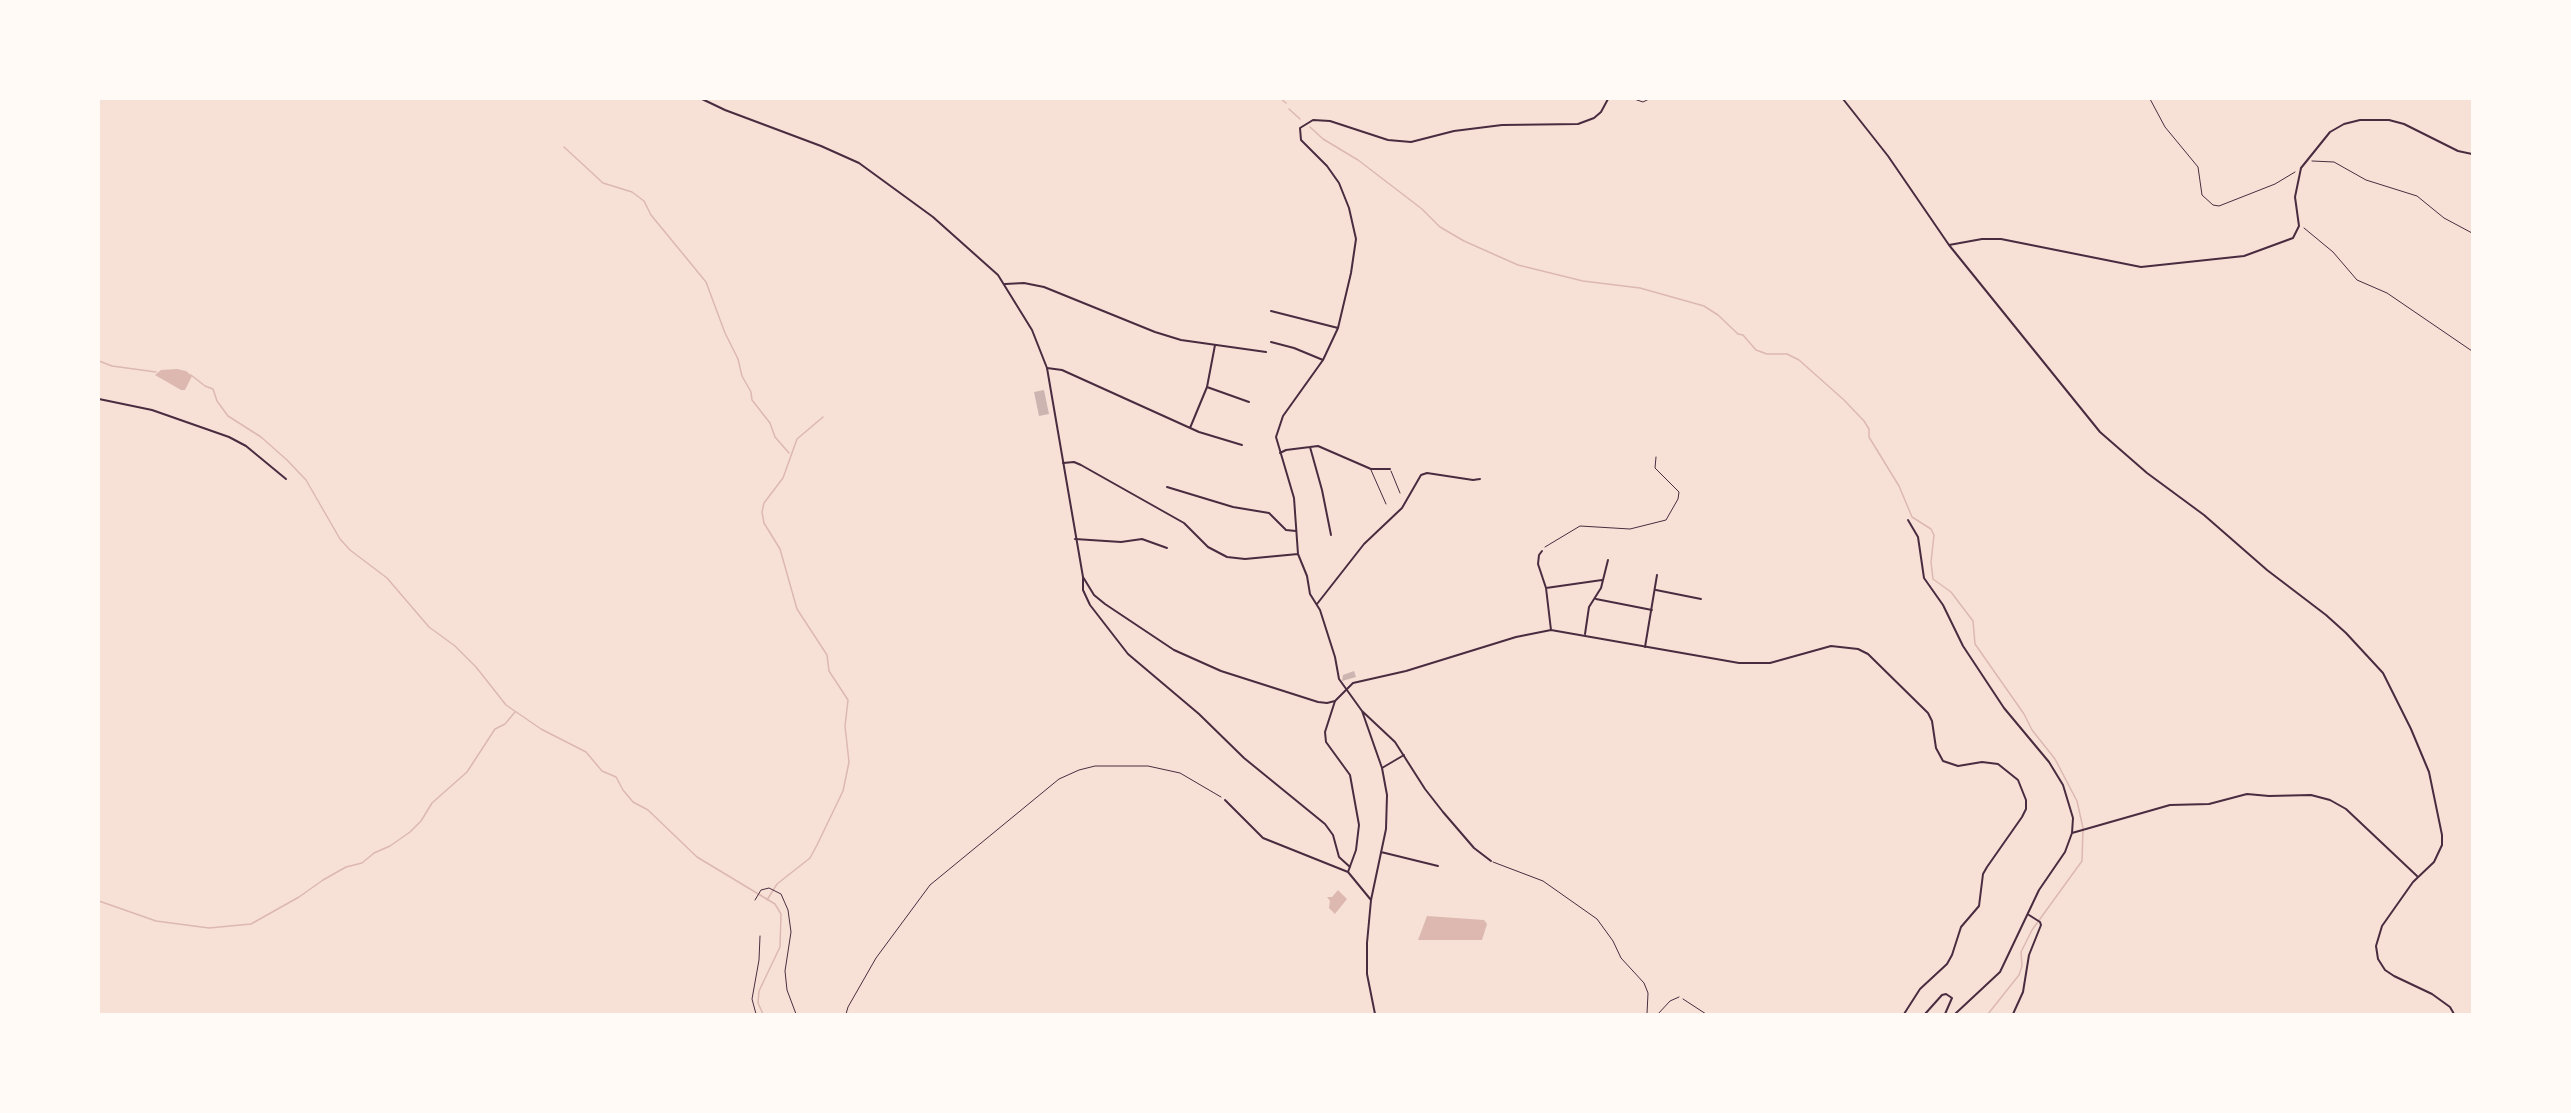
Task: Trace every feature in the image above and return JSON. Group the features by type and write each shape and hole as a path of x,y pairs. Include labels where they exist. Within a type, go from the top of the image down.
{"street":[{"path":"702,99 859,163 901,191 989,265 1005,284 1032,330 1047,368 1085,597 1116,641 1138,665 1214,728 1244,758 1325,824 1333,835 1339,857 1350,867"},
{"path":"1491,861 1474,848 1430,797 1395,742 1362,711 1339,679 1335,657 1317,604 1310,594 1307,576 1298,554 1294,498 1276,437 1283,416 1323,360 1338,328 1355,253 1354,227 1339,183 1327,166 1301,140 1300,128 1308,121 1319,120 1342,123 1395,141 1421,140 1454,131 1502,125 1578,124 1594,118 1601,112 1608,99"},
{"path":"1843,99 1888,156 1949,245 2063,389 2109,442 2204,515 2267,570 2326,615 2383,673 2429,772 2440,816 2442,835 2439,853 2434,862 2406,890 2377,936 2378,960 2385,970 2432,994 2450,1007 2454,1014"},
{"path":"1949,245 1990,238 2131,266 2157,266 2244,256 2293,238 2299,226 2295,197 2301,168 2336,127 2350,121 2375,119 2404,123 2458,151 2472,154"},
{"path":"1005,284 1024,283 1044,287 1160,334 1266,352"},
{"path":"1271,311 1338,328"},
{"path":"1270,342 1294,348 1323,360"},
{"path":"1190,428 1207,387 1215,345"},
{"path":"1047,368 1062,370 1190,428 1242,445"},
{"path":"1207,387 1249,402"},
{"path":"99,399 152,410 192,423 246,446 286,479"},
{"path":"1280,453 1310,447 1324,448 1371,469 1390,469"},
{"path":"1310,447 1331,535"},
{"path":"1063,463 1074,462 1081,465 1184,522 1208,547 1227,557 1245,559 1298,554"},
{"path":"1317,604 1364,544 1402,508 1422,475 1427,473 1480,479"},
{"path":"1167,487 1233,507 1269,513 1286,531 1296,531"},
{"path":"1908,520 1918,537 1924,578 1943,605 1963,646 2004,708 2037,746 2060,779 2069,800 2073,818 2072,834 2065,852 2039,890 2000,972 1954,1014"},
{"path":"1075,539 1121,542 1142,539 1167,548"},
{"path":"1542,551 1538,564 1546,588 1551,630"},
{"path":"1585,634 1589,607 1596,599 1608,560"},
{"path":"1645,647 1653,610 1657,574"},
{"path":"1083,576 1094,595 1105,604 1174,650 1221,671 1309,700 1327,703 1335,700 1358,681 1406,671 1516,636 1551,630 1585,634 1746,664 1770,663 1831,646 1858,649 1883,666 1923,706 1932,722 1936,748 1943,761 1958,766 1982,762 1998,764 2011,772 2024,791 2026,809 1983,874 1979,906 1961,927 1956,947 1947,964 1920,989 1904,1014"},
{"path":"1546,588 1603,580"},
{"path":"1656,590 1701,599"},
{"path":"1596,599 1653,610"},
{"path":"1335,700 1325,737 1330,748 1345,767 1353,790 1359,825 1356,850 1348,872"},
{"path":"1362,711 1382,768 1387,795 1386,829 1371,900 1366,965 1375,1014"},
{"path":"1382,768 1404,755"},
{"path":"2072,834 2170,805 2209,804 2247,794 2311,795 2330,800 2346,809 2418,877"},
{"path":"1225,800 1263,838 1348,872 1371,900"},
{"path":"1382,852 1438,866"},
{"path":"2013,1014 2023,992 2029,955 2040,922 2029,915"},
{"path":"1925,1014 1942,995 1946,994 1952,998 1945,1014"}],"lane":[{"path":"1634,99 1643,102 1649,99"},
{"path":"1371,469 1386,504"},
{"path":"1390,469 1400,493"},
{"path":"1491,861 1543,881 1597,919 1613,941 1621,958 1644,983 1648,993 1647,1014"},
{"path":"1658,1014 1670,1001 1679,997"}],"path":[{"path":"2150,99 2164,127 2198,167 2202,195 2213,205 2219,206 2275,184 2301,168"},
{"path":"2307,159 2334,162 2366,180 2418,196 2444,218 2472,233"},
{"path":"2299,226 2333,252 2357,280 2387,293 2472,351"},
{"path":"1542,551 1549,544 1580,526 1630,530 1666,520 1678,500 1678,492 1655,468 1656,457"},
{"path":"846,1014 876,958 930,885 1059,779 1095,766 1148,766 1180,773 1206,786 1225,800"},
{"path":"755,900 761,891 769,888 777,891 784,900 790,920 790,946 785,971 787,990 796,1014"},
{"path":"756,1014 752,999 759,960 759,936"},
{"path":"1679,997 1706,1014"}],"shaded area":[{"path":"161,370 186,371 192,376 185,390 155,375"},
{"path":"1338,890 1347,899 1335,914 1329,908 1330,901 1327,897 1332,897"},
{"path":"1427,916 1484,920 1487,924 1482,940 1418,940"}],"building":[{"path":"1044,390 1049,414 1039,416 1034,392"},
{"path":"1354,671 1356,677 1342,681 1343,675"}],"waterway":[{"path":"1281,99 1286,103"},
{"path":"1289,109 1300,119"},
{"path":"1310,127 1323,139 1358,160 1422,209 1440,227 1464,241 1518,265 1583,281 1640,288 1704,306 1718,315 1738,334 1743,335 1756,350 1767,354 1787,354 1799,360 1864,421 1869,429 1869,437 1899,486 1912,517 1931,529 1934,535 1931,562 1933,579 1951,592 1973,621 1975,644 2024,714 2032,730 2055,759 2077,801 2083,828 2082,861 2032,930 2021,952 2022,966 2019,975 1988,1014"},
{"path":"564,147 603,183 632,192 644,201 651,215 706,282 725,333 738,359 742,376 751,392 752,400 770,423 775,437 789,453"},
{"path":"99,361 112,366 156,372"},
{"path":"191,375 213,389 217,401 228,416 261,437 287,460 306,480 340,539 350,550 387,578 429,627 455,646 476,667 506,705 541,729 586,752 602,771 616,777 633,802 648,810 697,857 775,904 781,914 780,947 759,991 758,1003 763,1014"},
{"path":"767,900 777,884 810,858 843,791 849,762 845,726 848,700 829,671 827,655 797,609 780,549 764,523 762,512 764,503 783,478 797,439 823,417"},
{"path":"99,901 156,921 209,928 251,924 346,867 362,863 374,853 390,846 410,832 421,821 432,803 467,772 495,729 505,724 515,712"}]}
